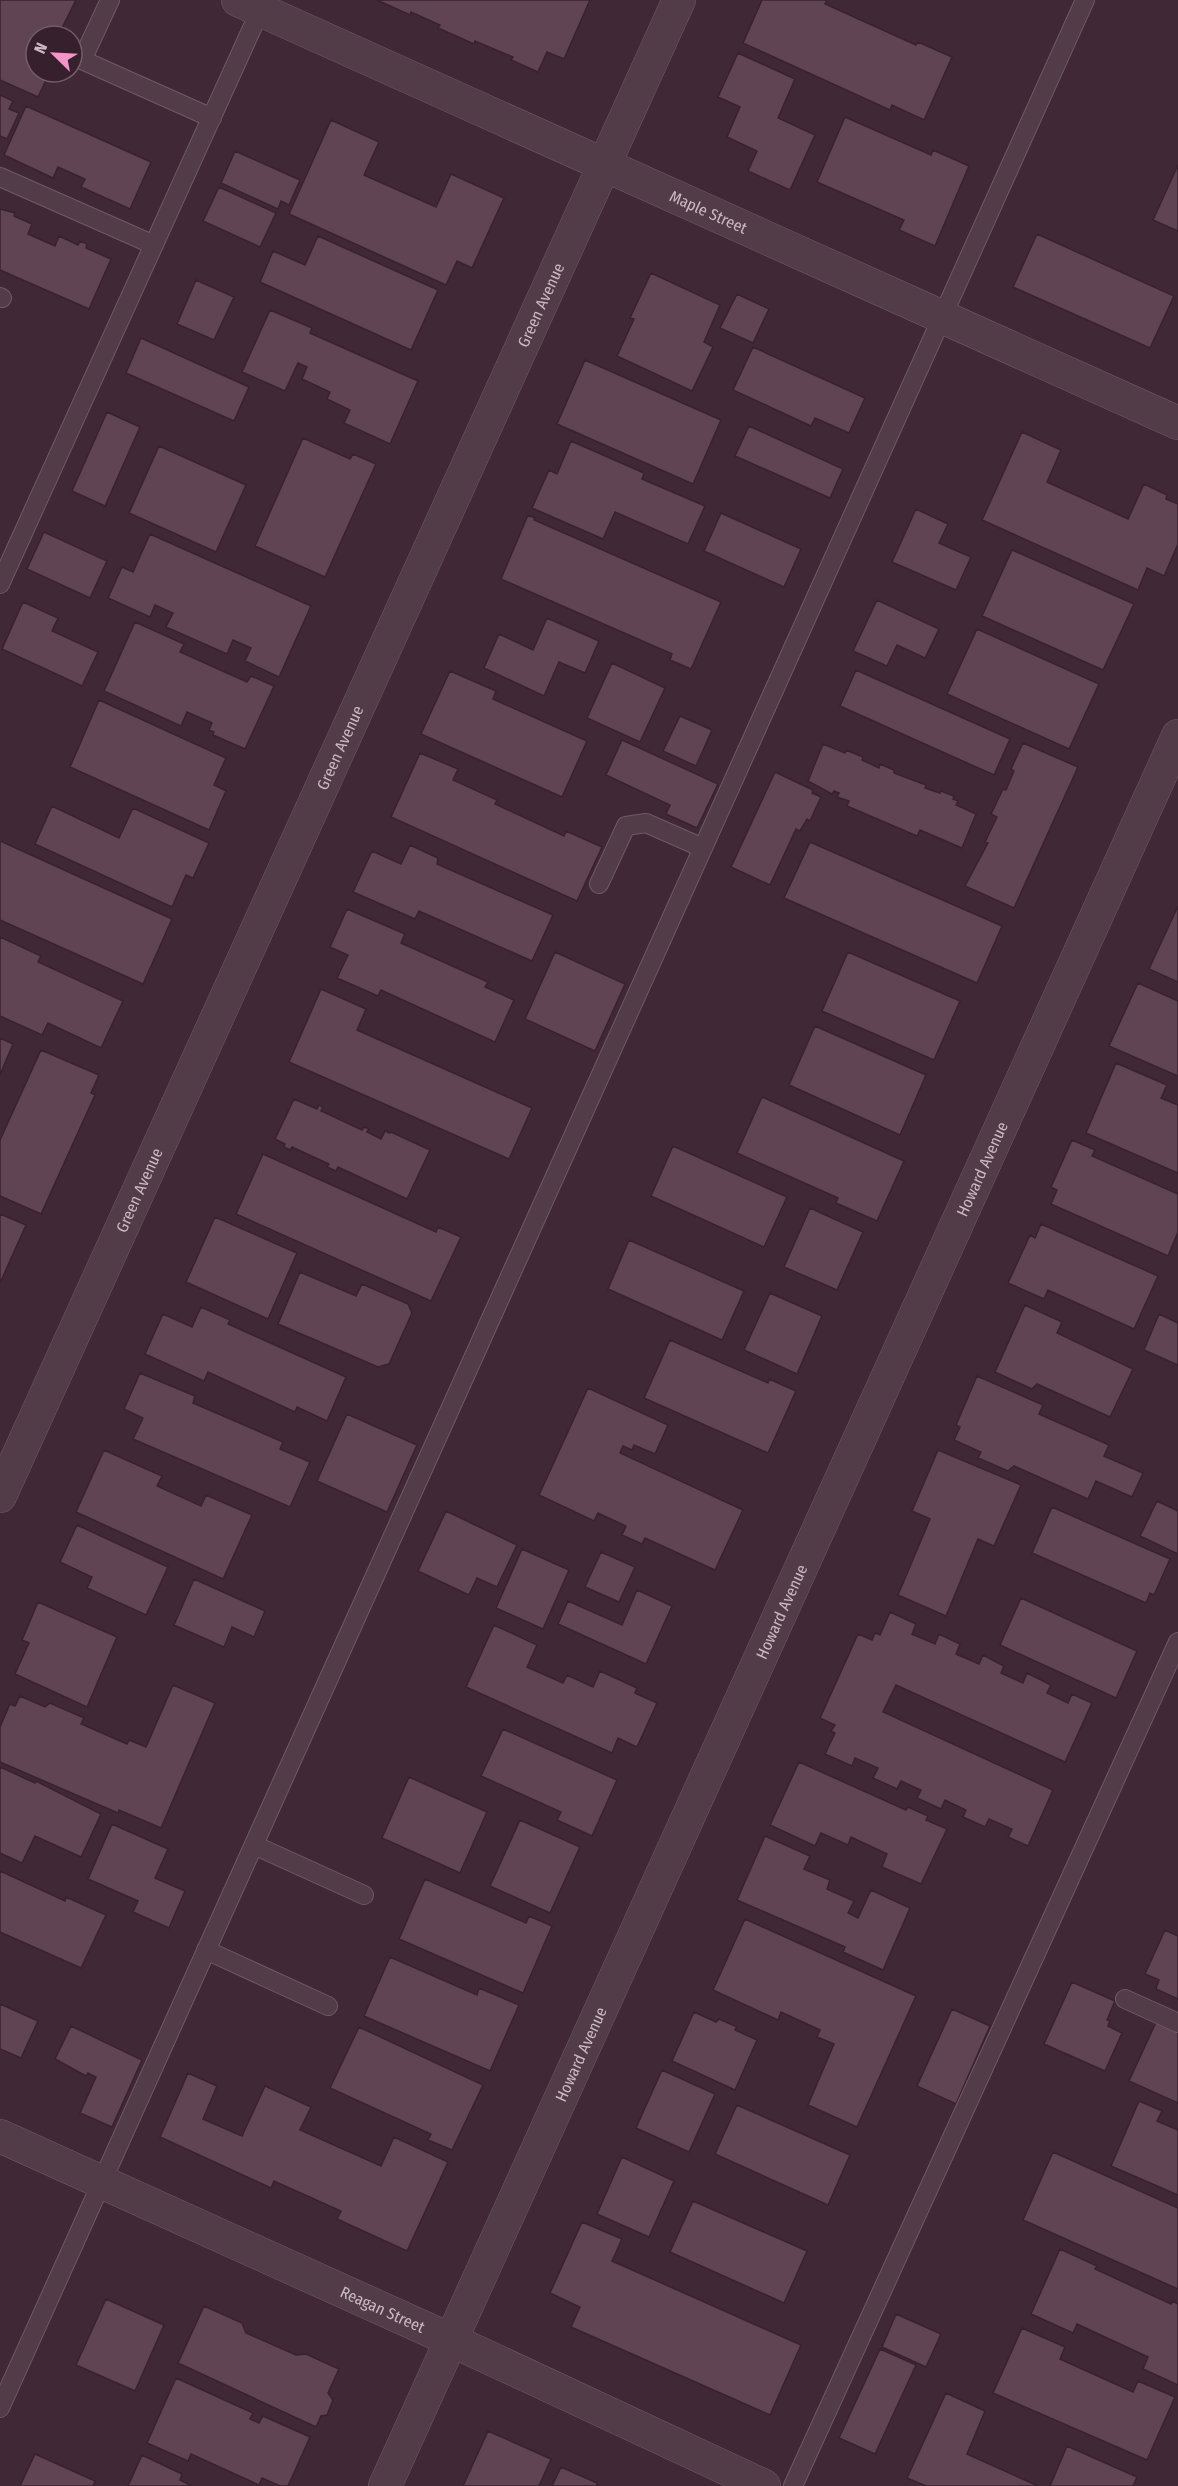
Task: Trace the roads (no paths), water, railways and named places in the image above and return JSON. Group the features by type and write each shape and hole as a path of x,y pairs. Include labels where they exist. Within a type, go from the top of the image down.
{"street":[{"name":"Green Avenue","path":"0,1496 678,0"},
{"name":"Maple Street","path":"255,3 603,165 1178,423"},
{"name":"Howard Avenue","path":"385,2486 1178,736"},
{"name":"Reagan Street","path":"0,2136 451,2340 764,2486"}],"lane":[{"path":"110,0 82,60 212,118"},
{"path":"0,2408 1084,0"},
{"path":"0,584 212,118 255,3"},
{"path":"0,177 154,245"},
{"path":"599,884 626,826 646,823 703,848"},
{"path":"793,2486 1178,1642"},
{"path":"254,1845 364,1895"},
{"path":"206,1950 328,2006"},
{"path":"1125,2000 1178,2023"}]}
